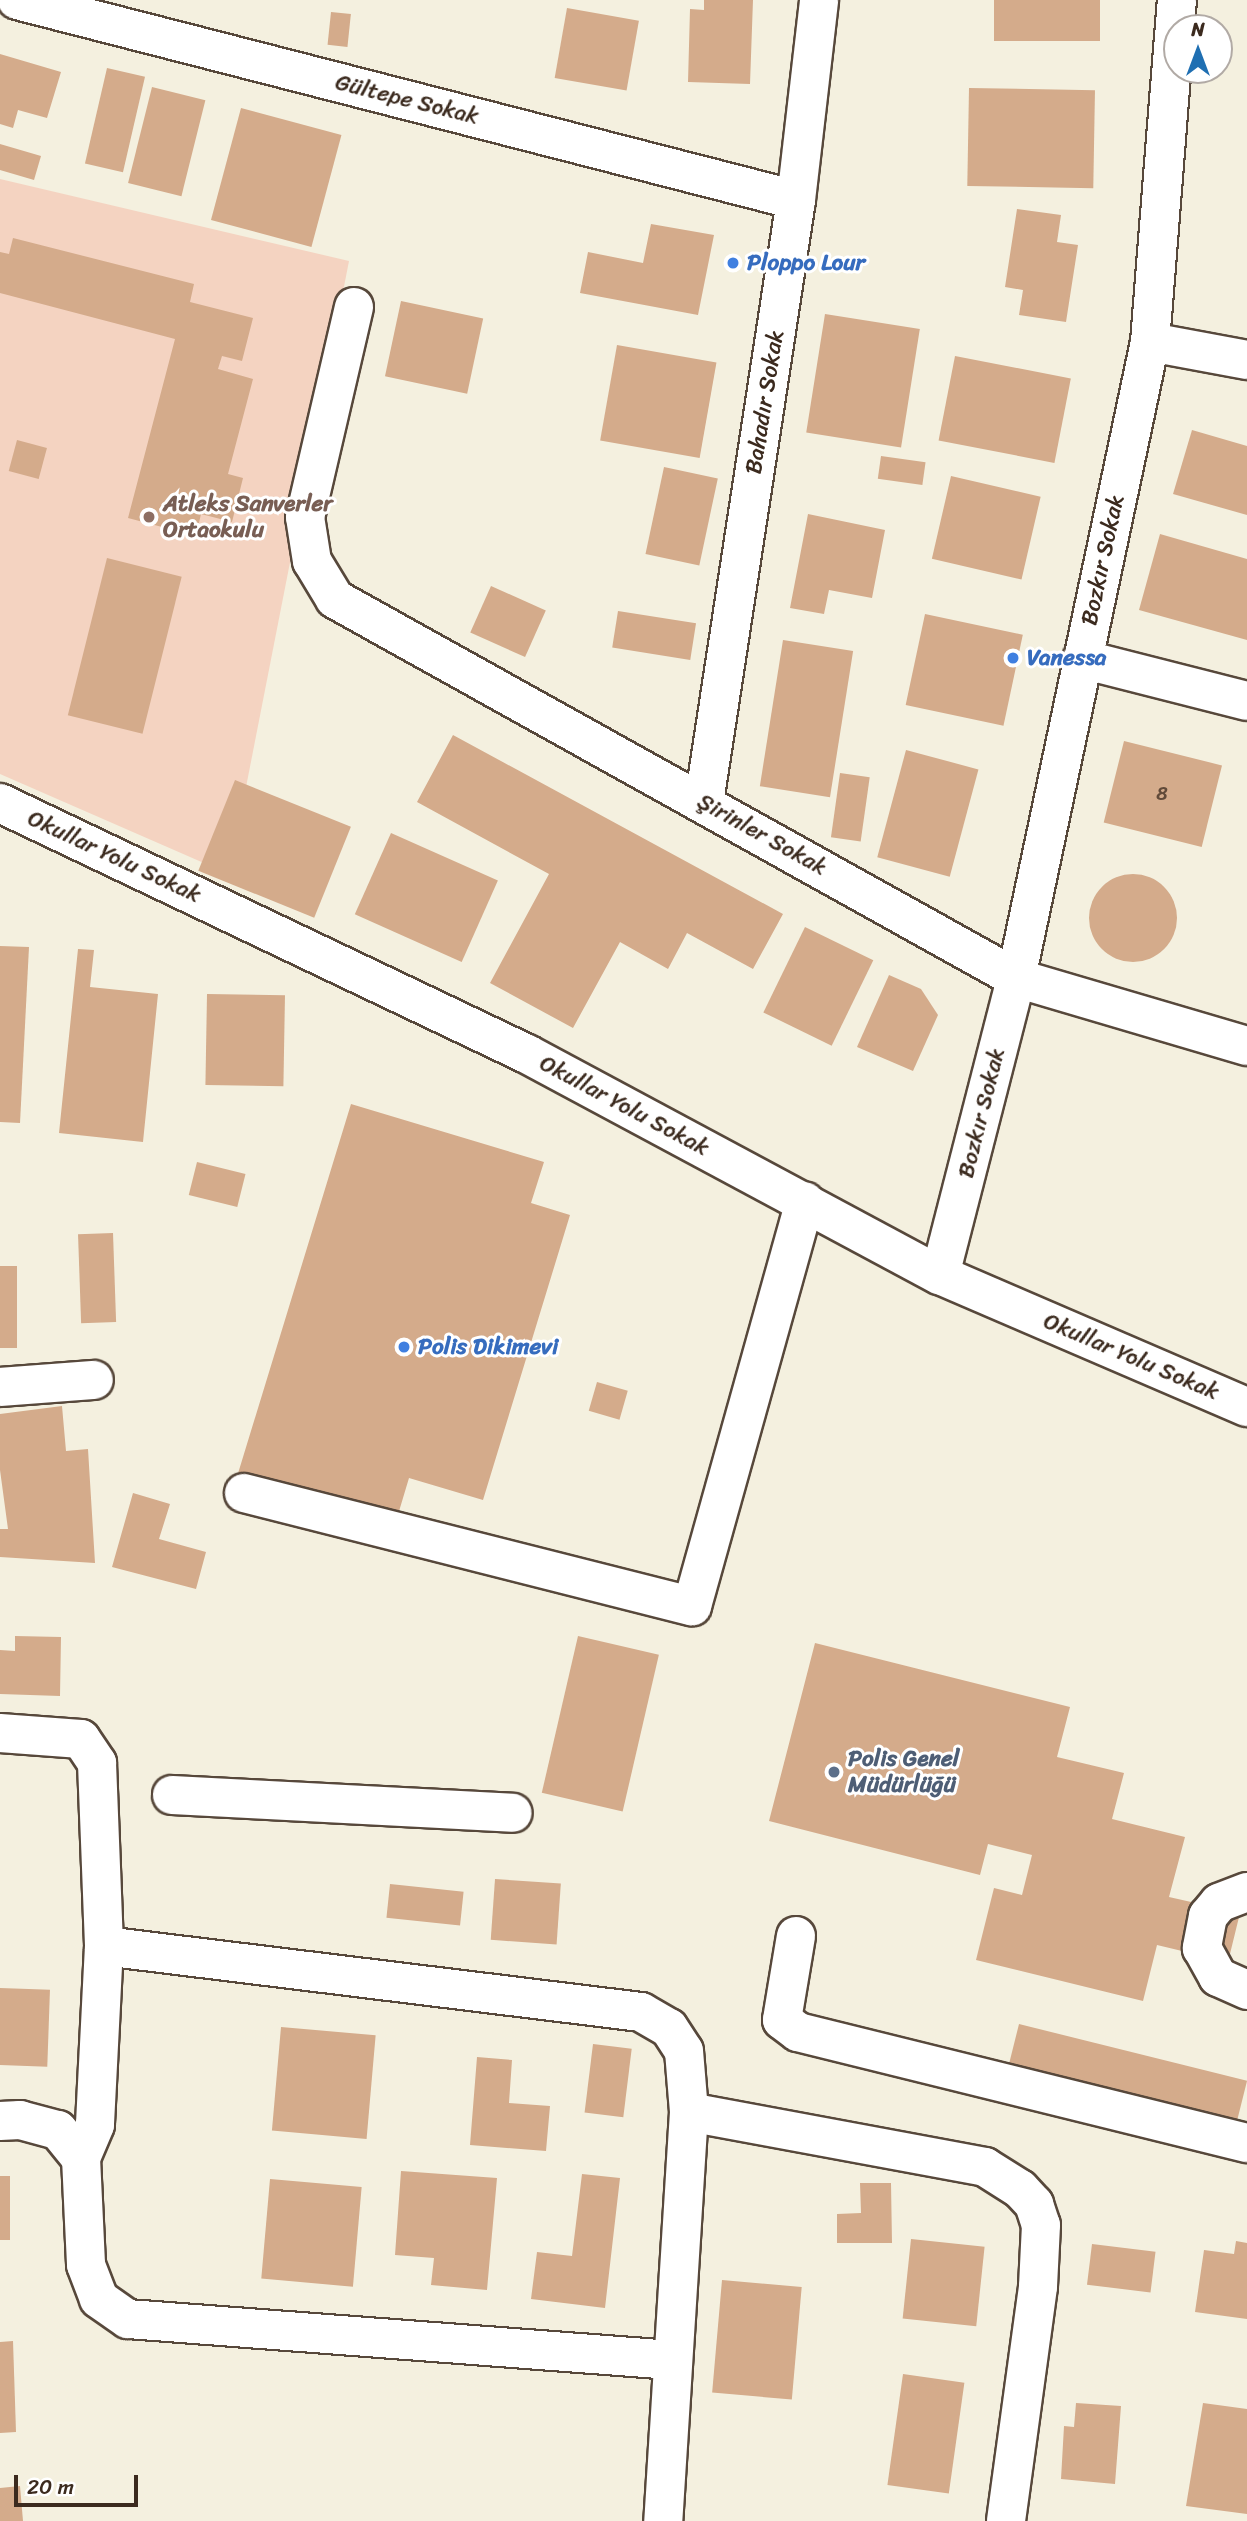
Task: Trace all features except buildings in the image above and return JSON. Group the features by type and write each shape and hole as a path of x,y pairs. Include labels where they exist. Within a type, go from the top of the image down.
{"street":[{"name":"Gültepe Sokak","path":"17,0 796,200"},
{"name":"Bahadır Sokak","path":"704,802 796,200 820,0"},
{"name":"Bozkır Sokak","path":"940,1275 1016,978 1150,342 1177,0"},
{"name":"Şirinler Sokak","path":"354,307 305,517 312,561 335,599 1016,978 1247,1045"},
{"path":"1150,342 1247,360"},
{"path":"1082,659 1247,701"},
{"name":"Okullar Yolu Sokak","path":"0,803 527,1054 940,1275 1247,1407"},
{"path":"244,1493 692,1606 806,1202"},
{"path":"0,1387 94,1380"},
{"path":"0,1733 81,1739 97,1763 104,1946 95,2124 80,2158 90,2281 99,2299 128,2319 672,2360"},
{"path":"172,1794 513,1813"},
{"path":"1247,1892 1234,1895 1214,1909 1203,1932 1202,1948 1217,1977 1247,1990"},
{"path":"796,1936 782,2020 797,2032 1247,2143"},
{"path":"104,1946 641,2012 678,2038 684,2051 689,2112 663,2521"},
{"path":"689,2112 985,2167 1020,2189 1034,2204 1041,2225 1038,2287 1006,2521"},
{"path":"0,2121 20,2120 58,2130 80,2158"}],"shaded area":[{"name":"Atleks Sanverler Ortaokulu","path":"0,179 349,261 229,874 0,774"}],"place":[{"name":"Ploppo Lour","path":"733,263"},
{"name":"Atleks Sanverler Ortaokulu","path":"149,517"},
{"name":"Vanessa","path":"1013,658"},
{"name":"Polis Dikimevi","path":"404,1347"},
{"name":"Polis Genel Müdürlüğü","path":"834,1772"}]}
